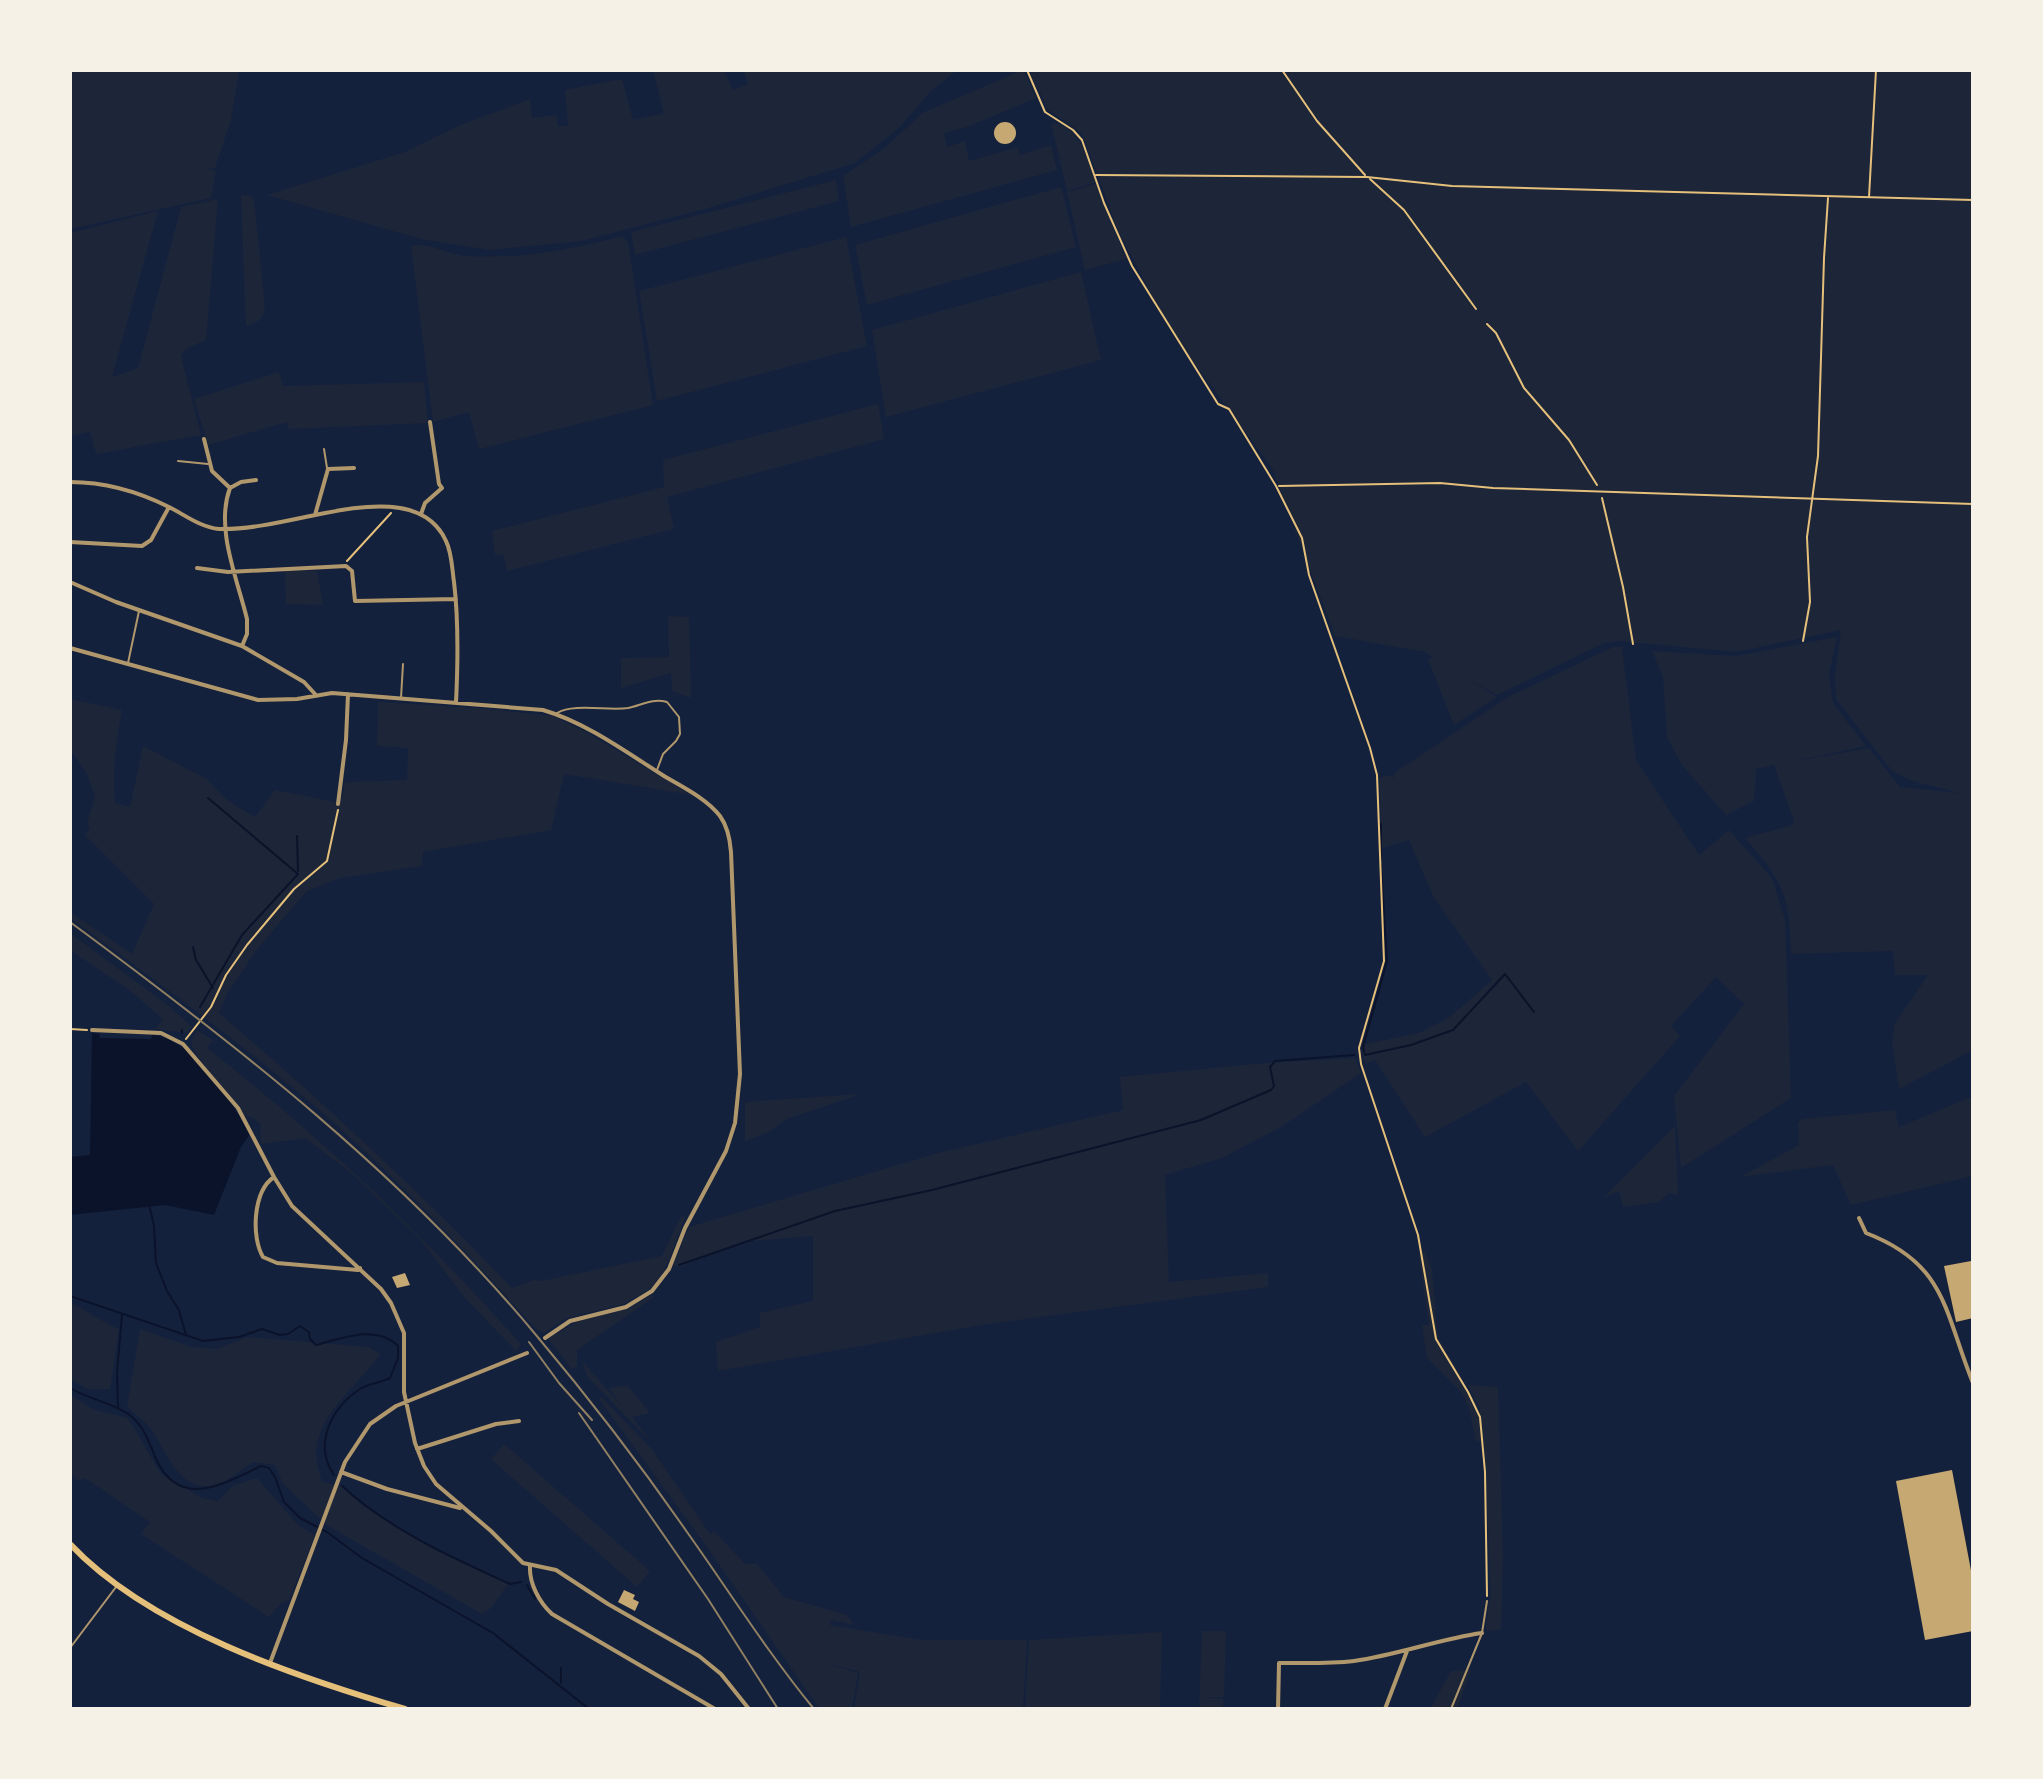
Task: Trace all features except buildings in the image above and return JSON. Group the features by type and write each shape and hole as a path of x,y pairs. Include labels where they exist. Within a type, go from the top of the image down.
{"main road":[{"path":"70,1544 117,1586 203,1634 269,1664 405,1709"}],"street":[{"path":"421,514 425,503 442,488 430,422"},
{"path":"204,439 208,464 230,488"},
{"path":"315,515 328,469 354,468"},
{"path":"242,646 248,626 224,529 224,509 230,488 241,482 256,480"},
{"path":"70,482 111,486 152,499 202,525 224,529 367,507 397,507 421,514 435,524 446,541 459,636 456,703"},
{"path":"70,542 142,546 151,540 169,507"},
{"path":"197,568 236,571 346,566 352,571 355,601 456,599"},
{"path":"70,582 242,646 304,682 315,694"},
{"path":"70,648 258,700 348,694 529,708 556,714 657,771 714,809 729,834 740,1074 735,1123 726,1151 685,1228 669,1269 652,1291 626,1307 570,1321 545,1338"},
{"path":"338,804 348,694"},
{"path":"92,1030 161,1033 183,1044 238,1108 274,1177 297,1213 360,1268 391,1303 402,1324 405,1340 406,1401 417,1449 430,1476 523,1563 556,1570 608,1604 688,1649 721,1674 749,1709"},
{"path":"274,1177 262,1188 257,1203 258,1247 263,1257 277,1263 360,1268"},
{"path":"1859,1218 1866,1233 1896,1245 1922,1266 1940,1293 1973,1383"},
{"path":"269,1664 341,1472 370,1424 406,1401 527,1353"},
{"path":"417,1449 487,1426 519,1421"},
{"path":"341,1472 387,1489 459,1509 461,1507"},
{"path":"530,1566 529,1577 539,1598 552,1614 715,1709"},
{"path":"1278,1709 1279,1663 1352,1661 1482,1633"},
{"path":"1385,1709 1407,1651"}],"lane":[{"path":"324,449 328,469"},
{"path":"178,461 208,464"},
{"path":"127,665 139,610"},
{"path":"401,698 403,664"},
{"path":"556,714 568,709 628,708 653,700 667,702 679,717 680,734 663,754 657,771"},
{"path":"70,1648 117,1586"},
{"path":"1451,1709 1482,1633 1487,1601"}],"path":[{"path":"1027,70 1045,112 1073,130 1082,140 1104,203 1132,266 1218,404 1229,409 1276,486 1302,538 1309,575 1377,775 1384,961 1359,1048 1361,1064 1418,1235 1436,1339 1480,1417 1485,1472 1487,1601"},
{"path":"1282,70 1317,121 1365,175"},
{"path":"1869,197 1876,70"},
{"path":"1095,175 1367,177 1452,186 1973,200"},
{"path":"1369,178 1404,210 1476,309"},
{"path":"1803,641 1810,602 1807,537 1818,456 1829,196"},
{"path":"1487,324 1496,333 1524,388 1569,440 1597,485"},
{"path":"1276,486 1440,483 1493,488 1973,504"},
{"path":"1602,498 1633,644"},
{"path":"346,566 346,562 397,507"},
{"path":"183,1044 211,1007 226,975 247,945 294,889 327,861 338,804"},
{"path":"70,1029 92,1030"}],"shaded area":[{"path":"70,70 239,70 231,120 215,168 208,168 216,171 211,198 70,229"},
{"path":"653,70 724,70 733,90 748,84 743,70 957,70 930,92 900,127 855,163 705,209 581,241 490,250 421,239 267,195 405,152 458,126 530,99 532,118 557,115 558,126 568,126 565,90 622,79 633,120 664,113"},
{"path":"1023,70 1036,98 967,127 944,133 947,147 965,141 969,161 1018,147 1020,155 1051,145 1057,170 851,227 843,176 882,150 924,112"},
{"path":"1029,70 1973,70 1973,1050 1899,1089 1892,1041 1895,1023 1928,975 1895,975 1893,951 1791,954 1782,890 1745,838 1793,825 1774,765 1756,769 1754,801 1726,815 1682,765 1667,737 1663,677 1652,651 1736,656 1837,637 1829,674 1833,703 1866,746 1791,762 1869,748 1900,787 1960,793 1912,781 1892,771 1836,699 1835,676 1841,630 1736,652 1620,641 1604,643 1497,695 1467,678 1497,697 1454,725 1428,659 1433,657 1425,652 1335,636 1272,468 1172,333 1118,231 1082,133 1048,110"},
{"path":"1051,123 1069,129 1076,136 1096,182 1067,191"},
{"path":"836,180 839,201 635,255 631,232"},
{"path":"1096,184 1126,259 1085,270 1067,192"},
{"path":"1061,187 1076,247 867,305 855,245"},
{"path":"241,195 251,196 254,200 265,307 259,320 246,326"},
{"path":"218,199 206,340 186,349 181,356 201,435 96,454 90,432 70,436 70,233 158,211 112,377 138,368 181,207"},
{"path":"622,236 628,242 653,405 479,449 469,412 433,422 411,246 424,245 466,256 505,256 564,249"},
{"path":"846,237 867,346 657,401 639,291"},
{"path":"1081,272 1101,360 886,417 872,330"},
{"path":"279,372 283,386 424,382 428,423 289,429 287,422 208,445 194,399"},
{"path":"878,404 884,439 667,497 674,529 507,571 503,554 495,555 492,531 664,487 663,460"},
{"path":"285,571 317,571 323,605 286,604"},
{"path":"668,616 689,617 691,698 672,691 671,673 621,688 621,658 669,657"},
{"path":"1613,647 1622,647 1636,760 1699,855 1729,830 1772,878 1785,920 1791,1098 1681,1168 1674,1096 1744,1004 1716,977 1671,1026 1680,1036 1578,1151 1526,1082 1425,1137 1375,1060 1365,1064 1362,1052 1365,1044 1419,1033 1450,1017 1492,980 1434,898 1409,840 1382,848 1379,778 1389,775 1393,778 1394,773 1508,697"},
{"path":"70,699 122,710 115,756 115,803 130,807 143,746 207,779 227,800 255,817 275,790 341,803 345,782 407,780 408,748 377,746 378,702 553,716 586,732 691,795 564,774 551,830 423,852 422,866 340,878 307,891 258,948 227,994 219,1013 369,1147 512,1288 534,1280 662,1256 681,1216 685,1217 658,1281 624,1304 567,1318 544,1333 537,1330 427,1212 340,1129 221,1031 70,918 70,912 132,954 154,904 85,835 90,829 87,823 95,797 87,774 70,749"},
{"path":"70,933 169,1006 192,1027 187,1033 155,1029 163,1019 129,990 70,950"},
{"path":"197,1030 213,1040 207,1048 331,1152 409,1226 521,1344 516,1351 465,1298 420,1239 354,1175 305,1138 261,1144 260,1124 246,1116 193,1048 191,1041"},
{"path":"92,1033 99,1034 100,1038 151,1039 152,1035 167,1039 196,1059 233,1105 250,1134 241,1147 214,1215 165,1205 70,1215 70,1157 90,1155"},
{"path":"1355,1058 1361,1073 1281,1127 1222,1158 1165,1175 1169,1282 1268,1273 1268,1287 987,1324 718,1371 716,1342 760,1327 760,1313 813,1301 813,1236 741,1242 680,1267 673,1266 689,1227 938,1153 1123,1110 1120,1077"},
{"path":"861,1094 787,1119 767,1133 745,1141 745,1102"},
{"path":"1973,1096 1973,1176 1851,1205 1833,1165 1740,1177 1799,1145 1798,1123 1802,1119 1895,1110 1899,1127"},
{"path":"1675,1126 1678,1195 1669,1193 1659,1202 1623,1207 1619,1191 1603,1198"},
{"path":"1425,1250 1432,1270 1438,1337 1478,1407 1480,1421 1480,1408 1468,1385 1498,1387 1503,1556 1501,1630 1487,1631 1486,1626 1491,1593 1484,1442 1476,1441 1469,1408 1462,1393 1427,1358 1422,1325 1429,1325 1419,1255"},
{"path":"652,1295 654,1297 577,1350 577,1366 572,1369 548,1339 578,1321 628,1309"},
{"path":"70,1302 119,1329 110,1389 88,1389 70,1379"},
{"path":"140,1329 192,1347 217,1349 247,1337 368,1347 380,1354 325,1422 316,1450 322,1482 342,1486 362,1505 437,1551 508,1584 491,1608 482,1614 328,1526 283,1484 275,1465 253,1462 227,1480 210,1486 199,1485 181,1475 150,1428 127,1407"},
{"path":"582,1361 622,1406 609,1388 627,1385 650,1413 632,1417 651,1442 587,1376"},
{"path":"70,1395 95,1410 128,1418 161,1474 202,1498 218,1501 232,1486 257,1478 298,1525 315,1535 289,1600 281,1603 269,1617 141,1534 150,1522 85,1478 78,1481 70,1474"},
{"path":"601,1397 651,1448 710,1534 714,1531 745,1564 757,1564 784,1597 847,1615 854,1625 831,1620 830,1625 921,1640 1027,1640 1023,1709 854,1709 860,1672 819,1661 858,1673 852,1709 819,1708 599,1399"},
{"path":"504,1444 650,1571 637,1587 491,1459"},
{"path":"1202,1631 1226,1631 1224,1697 1205,1697 1223,1699 1223,1709 1199,1709"},
{"path":"1162,1632 1160,1709 1025,1709 1029,1640"},
{"path":"1471,1670 1457,1709 1430,1709 1451,1671"}],"waterway":[{"path":"200,1007 242,935 298,874 208,798"},
{"path":"1381,824 1381,858"},
{"path":"297,836 298,871"},
{"path":"1381,865 1387,961 1363,1047 1365,1055 1411,1045 1453,1030 1505,974 1534,1012"},
{"path":"193,947 196,960 213,988"},
{"path":"679,1265 835,1211 932,1190 1201,1120 1271,1090 1274,1086 1270,1067 1275,1061 1354,1055"},
{"path":"149,1204 156,1263 167,1291 179,1310 186,1335"},
{"path":"70,1296 203,1341 239,1337 262,1329 280,1335 288,1334 300,1326 309,1332 310,1339 316,1345 348,1336 370,1334 390,1339 398,1346 398,1358 390,1378 363,1387 350,1397 328,1428 325,1452 334,1475"},
{"path":"118,1409 117,1372 122,1315"},
{"path":"70,1388 118,1408 136,1420 166,1475 177,1484 190,1489 204,1488 261,1466 269,1468 284,1502 300,1518 327,1532 362,1558 493,1633 589,1709"},
{"path":"342,1486 380,1516 422,1541 510,1584 521,1582"},
{"path":"527,1585 535,1599"},
{"path":"561,1668 561,1683"}],"railway":[{"path":"70,922 195,1016 316,1115 374,1166 484,1276 614,1432 814,1709"},
{"path":"529,1342 559,1383 592,1420"},
{"path":"579,1413 708,1599 778,1709"}]}
